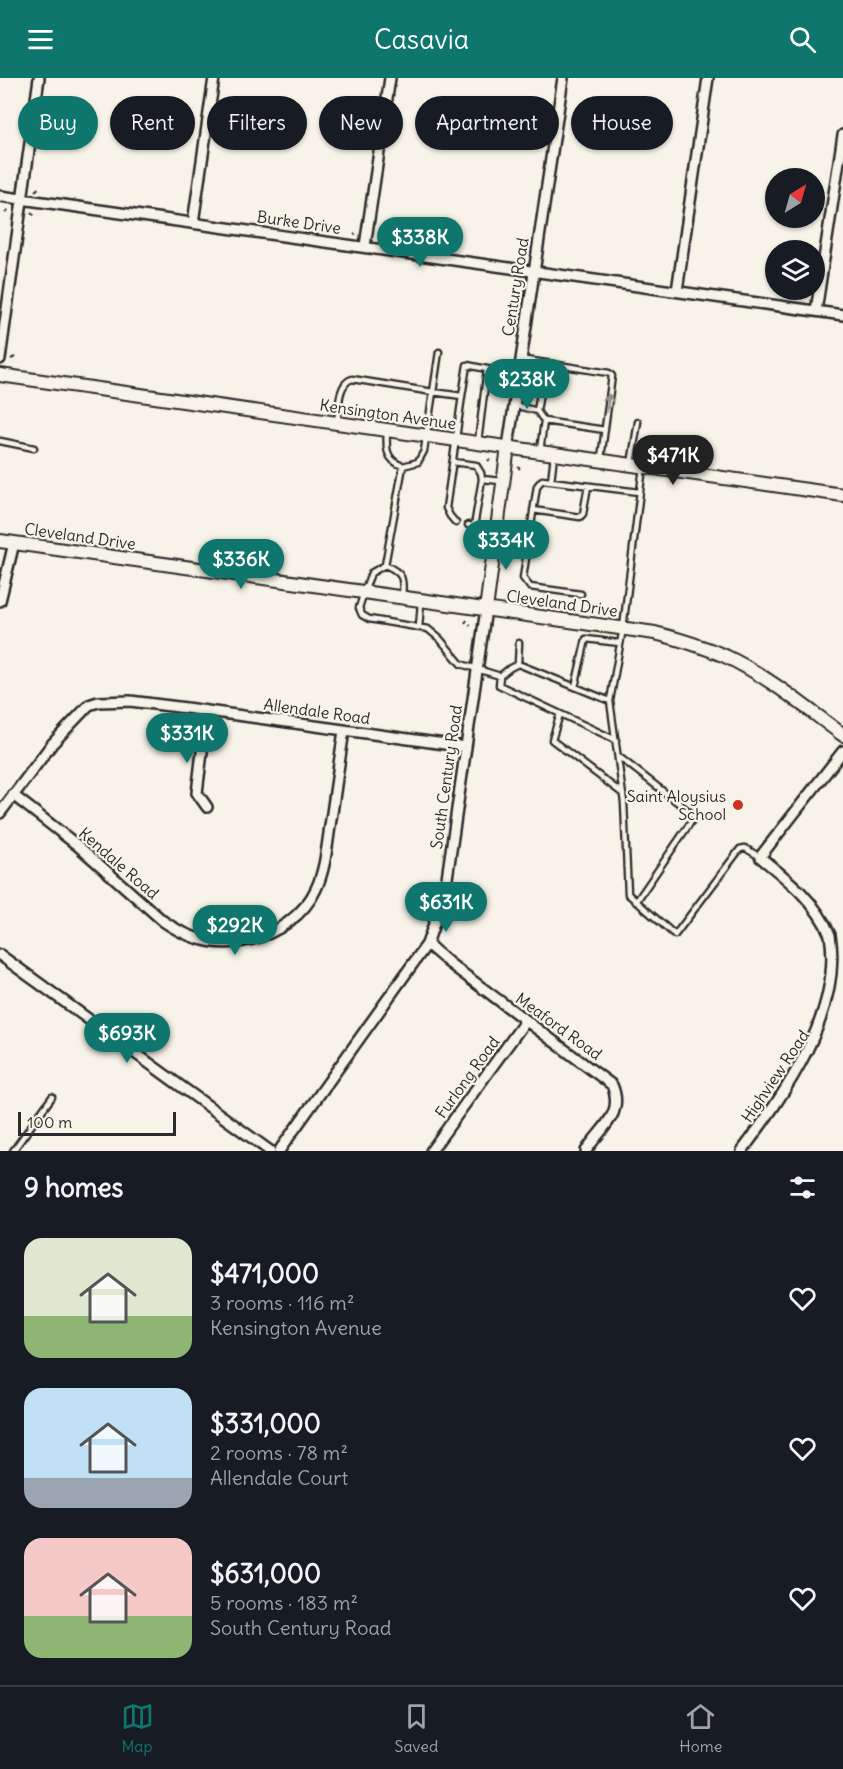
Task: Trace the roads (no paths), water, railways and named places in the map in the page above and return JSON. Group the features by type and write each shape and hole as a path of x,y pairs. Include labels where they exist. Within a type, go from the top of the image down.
{"street":[{"path":"4,360 21,199 39,78"},
{"path":"193,223 214,78"},
{"path":"365,246 390,78"},
{"name":"Century Road","path":"486,609 562,78"},
{"path":"677,291 708,78"},
{"path":"816,311 840,170 843,135"},
{"name":"Burke Drive","path":"0,196 843,315"},
{"name":"Kensington Avenue","path":"0,375 843,495"},
{"name":"Cleveland Drive","path":"0,541 623,628 688,642 747,667 783,690 843,735"},
{"path":"0,601 15,543"},
{"name":"South Century Road","path":"279,1151 427,944 446,891 486,609"},
{"name":"Allendale Road","path":"0,813 52,744 89,705 109,701 130,701 466,747"},
{"path":"207,711 197,793 207,807"},
{"name":"Kendale Road","path":"13,795 77,845 178,932 210,942 243,942 273,932 288,922 308,902 316,890 323,868 344,730"},
{"path":"760,857 843,751"},
{"name":"Highview Road","path":"742,1151 788,1088 823,1034 835,996 839,952 807,898 760,857"},
{"name":"Meaford Road","path":"427,944 448,963 612,1085 616,1094 615,1112 586,1151"},
{"path":"0,956 270,1151"},
{"name":"Furlong Road","path":"431,1151 526,1020"}],"lane":[{"path":"387,430 388,455 394,463 403,466 413,465 420,459 426,436 439,352"},
{"path":"520,359 609,373 612,376 600,461"},
{"path":"537,411 545,363"},
{"path":"456,523 446,508 467,365 518,374"},
{"path":"478,443 487,369"},
{"path":"338,423 343,386 346,381 352,379 462,396"},
{"path":"514,405 537,411 544,421 540,452"},
{"path":"544,421 605,430"},
{"path":"638,422 639,492 623,628 610,701 623,794 628,894 675,935 740,849 745,848 760,857"},
{"path":"0,441 34,448"},
{"path":"551,481 554,454"},
{"path":"453,462 476,465 482,473 474,527"},
{"path":"403,466 385,565 371,573 359,608 362,615 369,620 428,629 440,639 461,664 500,676"},
{"path":"482,479 504,482"},
{"path":"581,594 530,587 525,583 523,578 537,486 542,480 639,492"},
{"path":"533,510 580,517 583,514 588,486"},
{"path":"468,525 496,530"},
{"path":"385,565 400,575 403,581 402,597"},
{"path":"419,628 422,600"},
{"path":"575,687 586,639 620,643"},
{"path":"518,664 519,643"},
{"path":"500,676 518,664 610,701"},
{"path":"500,676 500,685 616,740"},
{"path":"560,714 552,740 623,794"},
{"path":"618,756 695,816 636,902"},
{"path":"13,1151 52,1097"}],"place":[{"name":"Saint Aloysius School","path":"738,805"}]}
